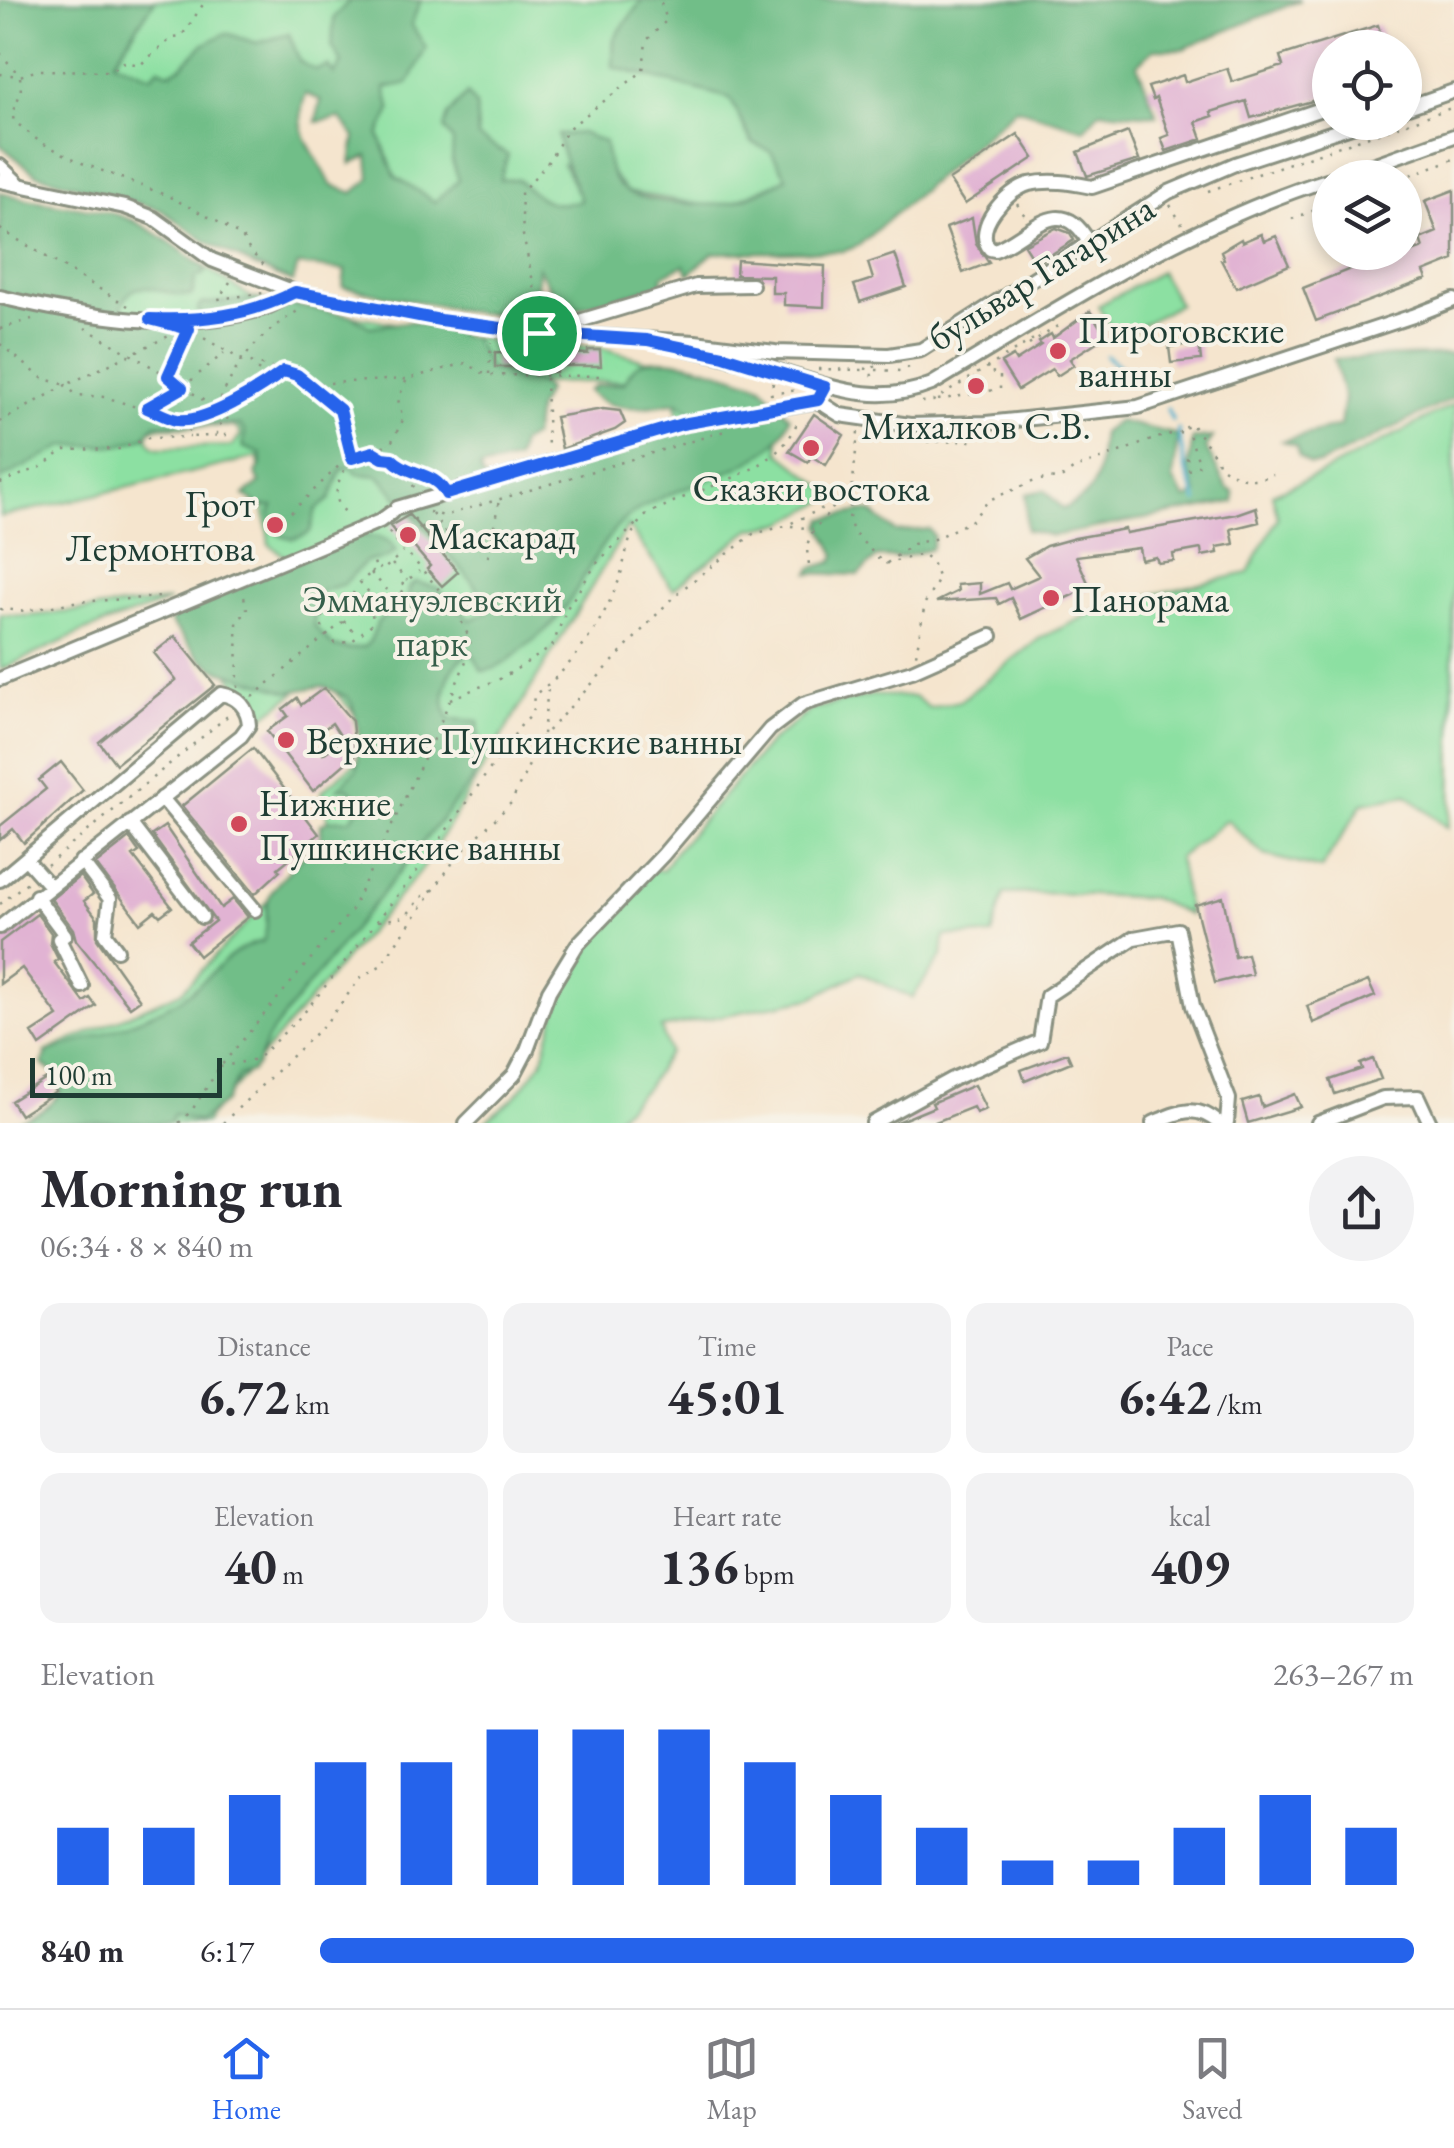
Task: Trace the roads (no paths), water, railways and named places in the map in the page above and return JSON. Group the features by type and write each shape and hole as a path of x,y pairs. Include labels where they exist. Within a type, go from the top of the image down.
{"street":[{"path":"1422,102 1454,91"},
{"path":"1088,241 1070,218 1045,220 994,250 985,244 984,229 1023,186 1066,182 1092,187 1312,112"},
{"name":"бульвар Гагарина","path":"1385,160 1454,136"},
{"name":"бульвар Гагарина","path":"0,180 125,207 154,218 212,260 294,296 541,332 775,352 906,354 945,336 1088,241 1193,180 1312,140"},
{"path":"0,166 22,186"},
{"name":"бульвар Гагарина","path":"647,340 724,356 847,393 912,392 1230,216 1312,186"},
{"path":"541,332 696,286 752,285"},
{"path":"0,297 44,307 150,319 200,319 261,309 294,296"},
{"path":"0,679 394,513 548,462 682,424 818,400 859,420 910,425 962,425 1138,407 1454,300"},
{"path":"818,400 825,387"},
{"path":"466,1123 514,1074 528,1050 549,991 577,945 663,855 770,729 803,704 912,671 990,636"},
{"path":"0,880 222,694 240,702 249,725 241,736 0,926"},
{"path":"156,802 255,910"},
{"path":"130,822 202,917"},
{"path":"26,859 49,885"},
{"path":"81,860 110,898 105,934 117,950"},
{"path":"36,896 65,935 59,939 82,986"},
{"path":"873,1123 953,1079 1040,1041 1047,996 1134,938 1178,930 1193,1006 1229,1099 1223,1123 1205,1111 1180,1112 1153,1123"},
{"path":"1318,1123 1384,1098 1418,1098 1430,1123"}],"waterway":[{"path":"1106,356 1157,395"},
{"path":"1167,409 1172,420"},
{"path":"1178,430 1197,501"}],"place":[{"name":"Пироговские ванны","path":"1058,351"},
{"name":"Михалков С.В.","path":"976,386"},
{"name":"Сказки востока","path":"811,448"},
{"name":"Грот Лермонтова","path":"275,525"},
{"name":"Маскарад","path":"408,535"},
{"name":"Панорама","path":"1051,598"},
{"name":"Верхние Пушкинские ванны","path":"286,740"},
{"name":"Нижние Пушкинские ванны","path":"239,824"}],"park label":[{"name":"Эммануэлевский парк","path":"432,620"}]}
